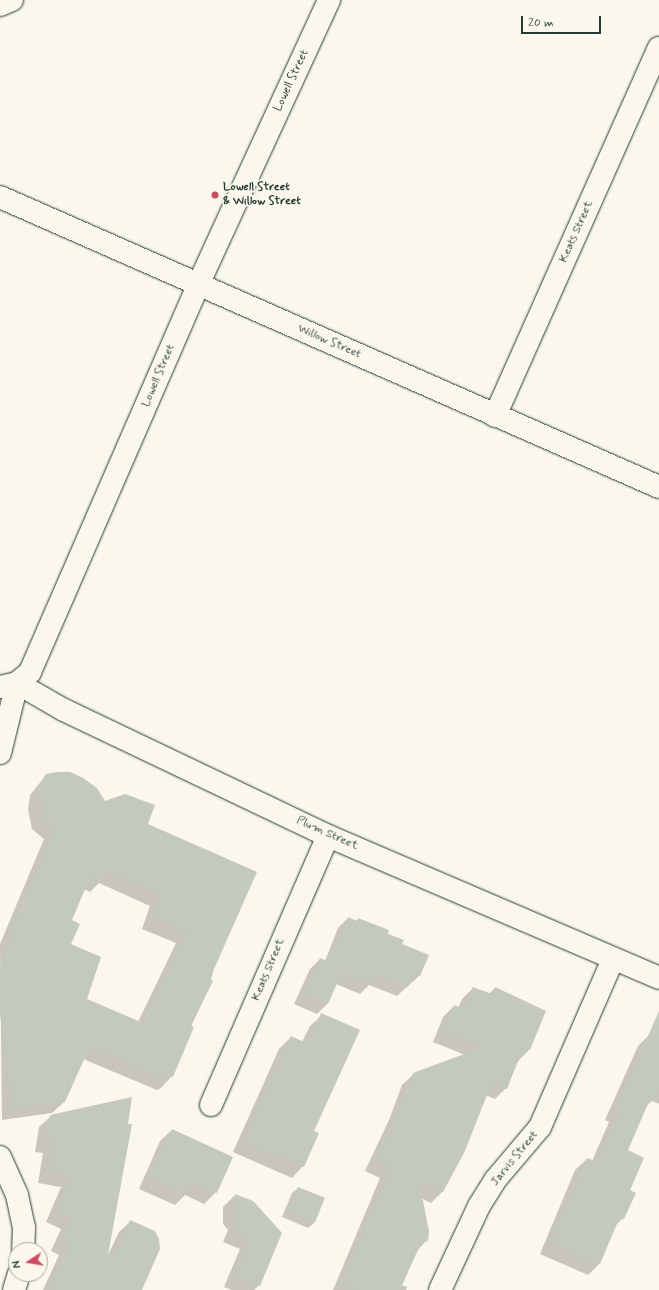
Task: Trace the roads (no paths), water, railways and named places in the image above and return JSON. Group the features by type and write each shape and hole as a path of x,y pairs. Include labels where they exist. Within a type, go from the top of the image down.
{"street":[{"path":"0,5 12,0"},
{"name":"Lowell Street","path":"9,685 30,672 198,285 329,0"},
{"name":"Keats Street","path":"495,416 659,48"},
{"name":"Willow Street","path":"0,197 659,487"},
{"path":"0,754 9,685"},
{"name":"Plum Street","path":"9,685 328,836 659,978"},
{"name":"Keats Street","path":"211,1104 328,836"},
{"name":"Jarvis Street","path":"440,1290 479,1206 496,1179 540,1127 613,959"},
{"path":"0,1157 17,1195 24,1227 23,1242"}],"place":[{"name":"Lowell Street & Willow Street","path":"215,195"}]}
